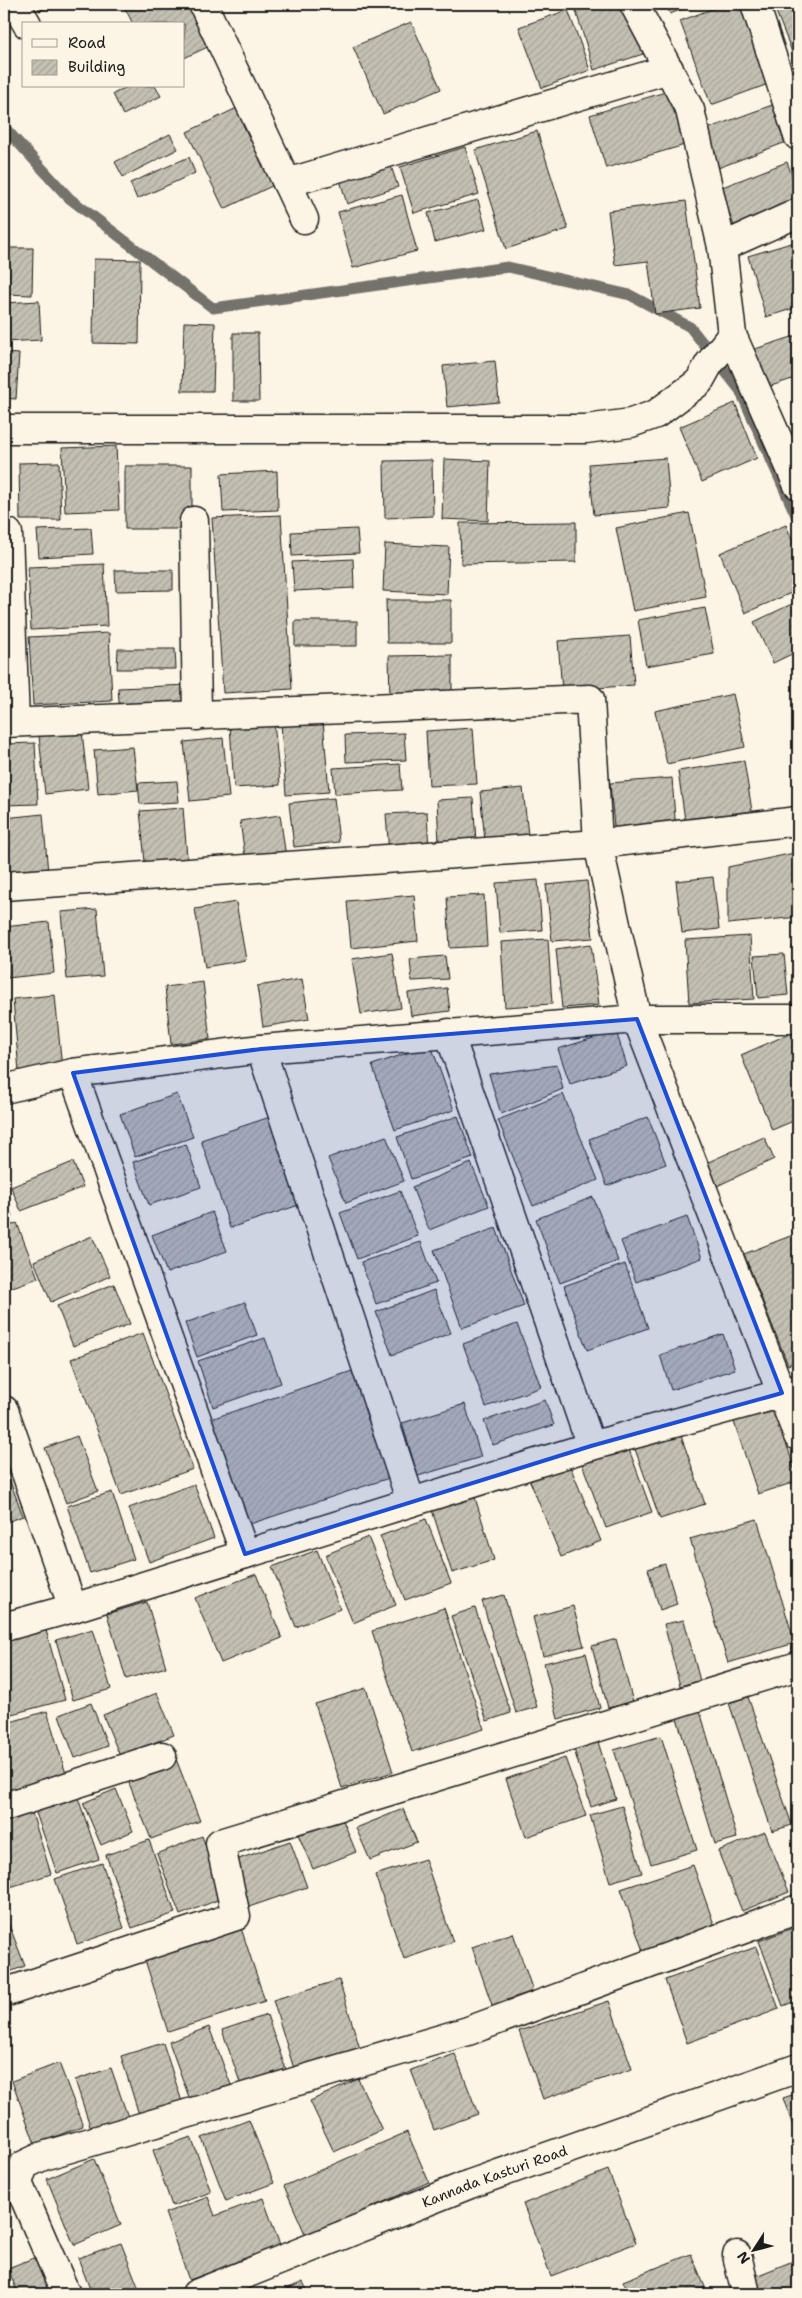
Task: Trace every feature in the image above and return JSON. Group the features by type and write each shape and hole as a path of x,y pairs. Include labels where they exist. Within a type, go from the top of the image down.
{"street":[{"path":"15,4 26,22"},
{"path":"203,4 304,219"},
{"path":"634,4 690,110 722,247 723,346 798,485"},
{"path":"755,4 798,136"},
{"path":"287,183 669,69"},
{"path":"722,247 798,213"},
{"path":"4,429 586,429 632,423 656,414 699,382 723,346"},
{"path":"194,521 198,716"},
{"path":"8,533 9,722 590,699 598,844 637,1019 790,1391 798,1436"},
{"path":"4,886 598,844 798,820"},
{"path":"4,1090 73,1074 261,1049 637,1019 798,1019"},
{"path":"449,1033 591,1446"},
{"path":"261,1049 411,1502"},
{"path":"73,1074 245,1554"},
{"path":"4,1627 73,1608 591,1446 790,1391"},
{"path":"4,1410 73,1608"},
{"path":"4,1993 236,1916 220,1843 798,1666"},
{"path":"4,1807 162,1756"},
{"path":"66,2294 18,2183 24,2165 43,2156 468,2031 798,1909"},
{"name":"Kannada Kasturi Road","path":"196,2294 470,2184 798,2068"},
{"path":"736,2255 746,2294"}],"highlighted area":[{"path":"637,1019 782,1393 591,1446 245,1554 73,1073 261,1049"}],"building":[{"path":"36,4 54,4 40,11"},
{"path":"123,4 197,4 216,43 185,58 185,22 132,22"},
{"path":"587,4 627,4 643,54 594,70 575,8"},
{"path":"666,4 695,4 670,14"},
{"path":"725,4 741,4 771,83 711,105 680,21"},
{"path":"773,4 798,4 798,67"},
{"path":"568,10 590,70 542,88 519,27"},
{"path":"411,22 441,89 383,114 353,47"},
{"path":"125,88 156,88 161,96 123,115 113,94"},
{"path":"672,90 688,144 606,168 590,115"},
{"path":"775,104 789,141 718,168 704,130"},
{"path":"241,106 278,183 224,209 187,132"},
{"path":"537,131 568,229 506,249 475,150"},
{"path":"170,134 178,149 123,177 115,162"},
{"path":"465,147 479,194 414,213 400,167"},
{"path":"189,157 195,173 137,199 130,183"},
{"path":"787,162 798,192 798,202 734,226 720,188"},
{"path":"390,163 398,187 347,204 340,180"},
{"path":"402,195 417,251 353,268 338,212"},
{"path":"478,200 486,229 435,242 428,213"},
{"path":"686,201 700,308 655,314 648,261 615,265 608,211"},
{"path":"798,241 798,307 766,317 748,256"},
{"path":"4,248 33,248 32,295 4,294"},
{"path":"94,259 140,260 139,344 93,343"},
{"path":"39,301 41,340 4,342 4,303"},
{"path":"184,322 215,323 213,391 182,391"},
{"path":"233,333 258,333 259,401 233,401"},
{"path":"798,335 798,377 762,389 749,351"},
{"path":"4,353 19,354 16,399 4,398"},
{"path":"495,361 499,402 447,407 443,366"},
{"path":"735,403 757,458 702,482 679,427"},
{"path":"116,446 119,510 65,512 62,448"},
{"path":"666,458 670,508 594,515 589,464"},
{"path":"444,459 490,461 488,521 442,519"},
{"path":"432,460 433,516 385,518 384,461"},
{"path":"59,462 61,520 20,520 19,463"},
{"path":"125,466 192,466 192,529 125,529"},
{"path":"277,471 278,510 223,512 221,474"},
{"path":"689,513 706,597 633,611 616,528"},
{"path":"281,515 292,689 223,693 212,518"},
{"path":"576,522 576,562 461,564 460,523"},
{"path":"786,525 798,554 798,590 745,613 720,553"},
{"path":"91,528 93,554 39,557 37,530"},
{"path":"357,529 359,553 292,556 291,532"},
{"path":"385,544 449,547 447,594 383,591"},
{"path":"353,559 354,588 294,591 292,562"},
{"path":"104,564 107,626 31,630 28,567"},
{"path":"115,570 173,570 173,590 116,591"},
{"path":"386,600 451,600 451,643 387,643"},
{"path":"798,601 798,651 773,663 754,622"},
{"path":"705,608 714,654 646,666 638,620"},
{"path":"295,621 357,621 357,646 295,646"},
{"path":"109,633 112,701 33,705 29,637"},
{"path":"630,636 634,685 562,691 558,641"},
{"path":"118,649 175,649 176,669 117,669"},
{"path":"452,655 452,699 390,700 389,656"},
{"path":"189,685 190,712 120,714 118,688"},
{"path":"733,694 745,747 667,764 655,711"},
{"path":"323,720 329,792 286,795 281,723"},
{"path":"274,722 280,785 234,788 230,725"},
{"path":"473,728 477,784 429,786 426,731"},
{"path":"82,731 88,789 45,794 39,736"},
{"path":"404,733 406,760 346,762 345,735"},
{"path":"223,738 229,797 190,801 184,742"},
{"path":"35,743 38,804 4,805 4,744"},
{"path":"133,747 138,790 98,794 94,750"},
{"path":"744,761 753,817 686,827 678,771"},
{"path":"400,764 402,790 335,794 333,768"},
{"path":"672,778 676,832 615,837 610,783"},
{"path":"177,781 179,802 140,804 138,783"},
{"path":"523,788 529,845 486,850 480,792"},
{"path":"334,798 339,842 294,847 289,803"},
{"path":"473,798 476,841 439,843 437,800"},
{"path":"183,808 188,869 146,872 140,811"},
{"path":"427,812 429,851 389,853 386,814"},
{"path":"43,814 48,873 4,877 4,818"},
{"path":"280,815 286,857 246,863 240,821"},
{"path":"794,853 798,917 728,924 728,867"},
{"path":"713,877 719,929 682,933 676,881"},
{"path":"538,880 542,930 500,933 496,883"},
{"path":"587,881 593,938 552,941 546,885"},
{"path":"414,895 418,941 351,948 347,901"},
{"path":"484,895 487,946 450,948 447,897"},
{"path":"236,902 246,960 205,967 195,909"},
{"path":"97,909 103,976 67,979 61,912"},
{"path":"49,922 54,973 7,978 4,927"},
{"path":"750,936 754,999 689,1003 685,940"},
{"path":"548,939 552,1004 505,1007 501,942"},
{"path":"591,944 599,1005 562,1008 556,949"},
{"path":"798,946 798,994 792,947"},
{"path":"392,953 401,1008 361,1014 352,959"},
{"path":"784,954 788,995 758,998 754,956"},
{"path":"445,956 448,979 412,981 410,959"},
{"path":"302,979 309,1019 263,1027 257,986"},
{"path":"203,982 210,1039 171,1044 165,987"},
{"path":"447,988 450,1011 411,1016 408,993"},
{"path":"55,995 62,1069 19,1072 13,999"},
{"path":"798,1030 798,1119 772,1130 741,1055"},
{"path":"616,1031 627,1066 570,1084 558,1049"},
{"path":"431,1045 454,1110 395,1130 372,1065"},
{"path":"557,1065 563,1089 501,1114 489,1074"},
{"path":"177,1094 193,1137 135,1157 120,1114"},
{"path":"563,1094 598,1180 533,1206 498,1120"},
{"path":"273,1116 302,1204 230,1228 201,1140"},
{"path":"458,1116 473,1158 411,1179 397,1137"},
{"path":"648,1117 666,1164 607,1186 589,1139"},
{"path":"386,1136 404,1181 346,1203 328,1158"},
{"path":"764,1137 774,1159 715,1187 704,1164"},
{"path":"186,1144 201,1187 149,1205 133,1162"},
{"path":"73,1162 83,1187 21,1211 11,1187"},
{"path":"471,1163 489,1206 429,1230 412,1187"},
{"path":"798,1173 798,1185 794,1175"},
{"path":"400,1191 418,1236 357,1259 340,1213"},
{"path":"4,1195 12,1216 4,1219"},
{"path":"593,1197 618,1261 560,1283 536,1219"},
{"path":"212,1212 227,1251 167,1273 152,1235"},
{"path":"687,1217 702,1258 636,1282 621,1241"},
{"path":"17,1223 38,1278 4,1290 4,1228"},
{"path":"496,1228 524,1306 462,1328 434,1250"},
{"path":"798,1233 798,1361 788,1365 744,1254"},
{"path":"92,1236 110,1276 51,1302 34,1261"},
{"path":"421,1242 436,1283 376,1304 361,1262"},
{"path":"625,1264 648,1328 587,1350 564,1286"},
{"path":"114,1284 130,1324 73,1346 57,1306"},
{"path":"434,1290 451,1333 392,1355 376,1312"},
{"path":"245,1302 257,1335 197,1357 185,1323"},
{"path":"517,1324 541,1387 486,1407 463,1344"},
{"path":"143,1333 193,1469 121,1495 71,1359"},
{"path":"723,1334 735,1369 671,1390 660,1355"},
{"path":"265,1338 281,1383 213,1407 198,1361"},
{"path":"352,1371 389,1478 247,1525 211,1419"},
{"path":"545,1400 554,1425 493,1445 484,1421"},
{"path":"465,1404 481,1457 418,1476 402,1423"},
{"path":"775,1406 798,1481 758,1494 733,1419"},
{"path":"680,1433 705,1504 660,1519 635,1449"},
{"path":"77,1436 98,1491 66,1503 45,1448"},
{"path":"627,1444 652,1512 606,1528 581,1461"},
{"path":"4,1465 23,1516 4,1523"},
{"path":"570,1466 601,1541 561,1557 530,1481"},
{"path":"194,1484 214,1538 149,1562 129,1508"},
{"path":"112,1492 134,1559 90,1573 67,1506"},
{"path":"474,1494 494,1560 452,1573 431,1507"},
{"path":"426,1519 451,1583 405,1600 380,1536"},
{"path":"757,1519 795,1643 728,1663 690,1539"},
{"path":"368,1537 396,1605 353,1623 325,1555"},
{"path":"317,1550 340,1609 296,1627 272,1567"},
{"path":"665,1564 677,1604 660,1610 648,1569"},
{"path":"256,1574 282,1638 221,1663 195,1598"},
{"path":"504,1595 537,1707 516,1713 482,1601"},
{"path":"147,1602 166,1667 126,1679 107,1614"},
{"path":"573,1606 584,1646 543,1656 533,1617"},
{"path":"444,1608 484,1729 412,1752 372,1631"},
{"path":"475,1608 511,1713 487,1721 451,1616"},
{"path":"684,1620 700,1681 680,1686 664,1624"},
{"path":"93,1629 111,1689 73,1700 56,1640"},
{"path":"46,1630 65,1700 4,1716 4,1641"},
{"path":"616,1639 633,1702 608,1708 592,1646"},
{"path":"586,1653 600,1708 558,1719 544,1663"},
{"path":"366,1688 393,1772 342,1788 315,1704"},
{"path":"157,1693 174,1735 120,1756 103,1715"},
{"path":"748,1697 792,1825 772,1831 729,1703"},
{"path":"91,1703 108,1746 75,1758 59,1715"},
{"path":"47,1711 67,1777 4,1796 4,1724"},
{"path":"700,1711 737,1838 715,1844 677,1718"},
{"path":"661,1736 697,1850 651,1864 614,1750"},
{"path":"598,1742 616,1799 591,1807 574,1749"},
{"path":"565,1758 586,1816 526,1837 506,1779"},
{"path":"176,1759 200,1821 151,1839 127,1778"},
{"path":"116,1789 133,1831 101,1845 83,1803"},
{"path":"77,1795 99,1859 57,1873 35,1810"},
{"path":"622,1806 642,1873 610,1882 590,1815"},
{"path":"30,1807 51,1874 4,1889 4,1816"},
{"path":"403,1809 417,1842 370,1860 356,1828"},
{"path":"340,1813 356,1852 313,1869 297,1832"},
{"path":"765,1832 789,1892 742,1911 718,1851"},
{"path":"202,1836 225,1897 180,1915 157,1854"},
{"path":"149,1840 175,1913 132,1928 106,1855"},
{"path":"290,1841 307,1887 249,1907 233,1861"},
{"path":"425,1859 453,1942 404,1959 375,1875"},
{"path":"102,1863 124,1928 77,1944 55,1879"},
{"path":"693,1865 715,1927 643,1951 621,1889"},
{"path":"4,1912 25,1966 4,1974"},
{"path":"798,1926 798,2000 783,2006 759,1941"},
{"path":"241,1928 265,2001 168,2032 145,1960"},
{"path":"513,1933 533,1991 492,2005 472,1947"},
{"path":"756,1947 779,2009 687,2043 665,1980"},
{"path":"339,1980 360,2049 294,2069 273,2000"},
{"path":"609,2001 632,2069 543,2099 519,2031"},
{"path":"267,2015 286,2070 241,2085 222,2030"},
{"path":"209,2027 231,2085 190,2100 169,2042"},
{"path":"163,2043 183,2105 140,2118 121,2056"},
{"path":"455,2054 478,2114 434,2130 411,2070"},
{"path":"59,2063 83,2126 35,2144 12,2081"},
{"path":"111,2068 130,2123 93,2135 75,2080"},
{"path":"358,2079 382,2130 334,2152 310,2101"},
{"path":"798,2093 798,2140 783,2098"},
{"path":"249,2120 274,2183 226,2201 202,2138"},
{"path":"407,2132 429,2182 306,2236 284,2186"},
{"path":"191,2137 211,2192 172,2206 153,2150"},
{"path":"94,2159 121,2225 74,2245 47,2179"},
{"path":"608,2170 636,2243 551,2276 523,2204"},
{"path":"208,2197 215,2216 263,2198 281,2248 189,2280 165,2213"},
{"path":"121,2243 139,2289 126,2294 92,2294 78,2258"},
{"path":"691,2254 705,2287 688,2294 629,2294 623,2281"},
{"path":"41,2255 56,2294 18,2294 8,2268"},
{"path":"798,2259 798,2294 758,2294 751,2278"},
{"path":"303,2282 309,2294 275,2294"}],"waterway":[{"path":"4,127 69,198 213,308 508,267 630,295 690,327 740,390 798,520"}]}
